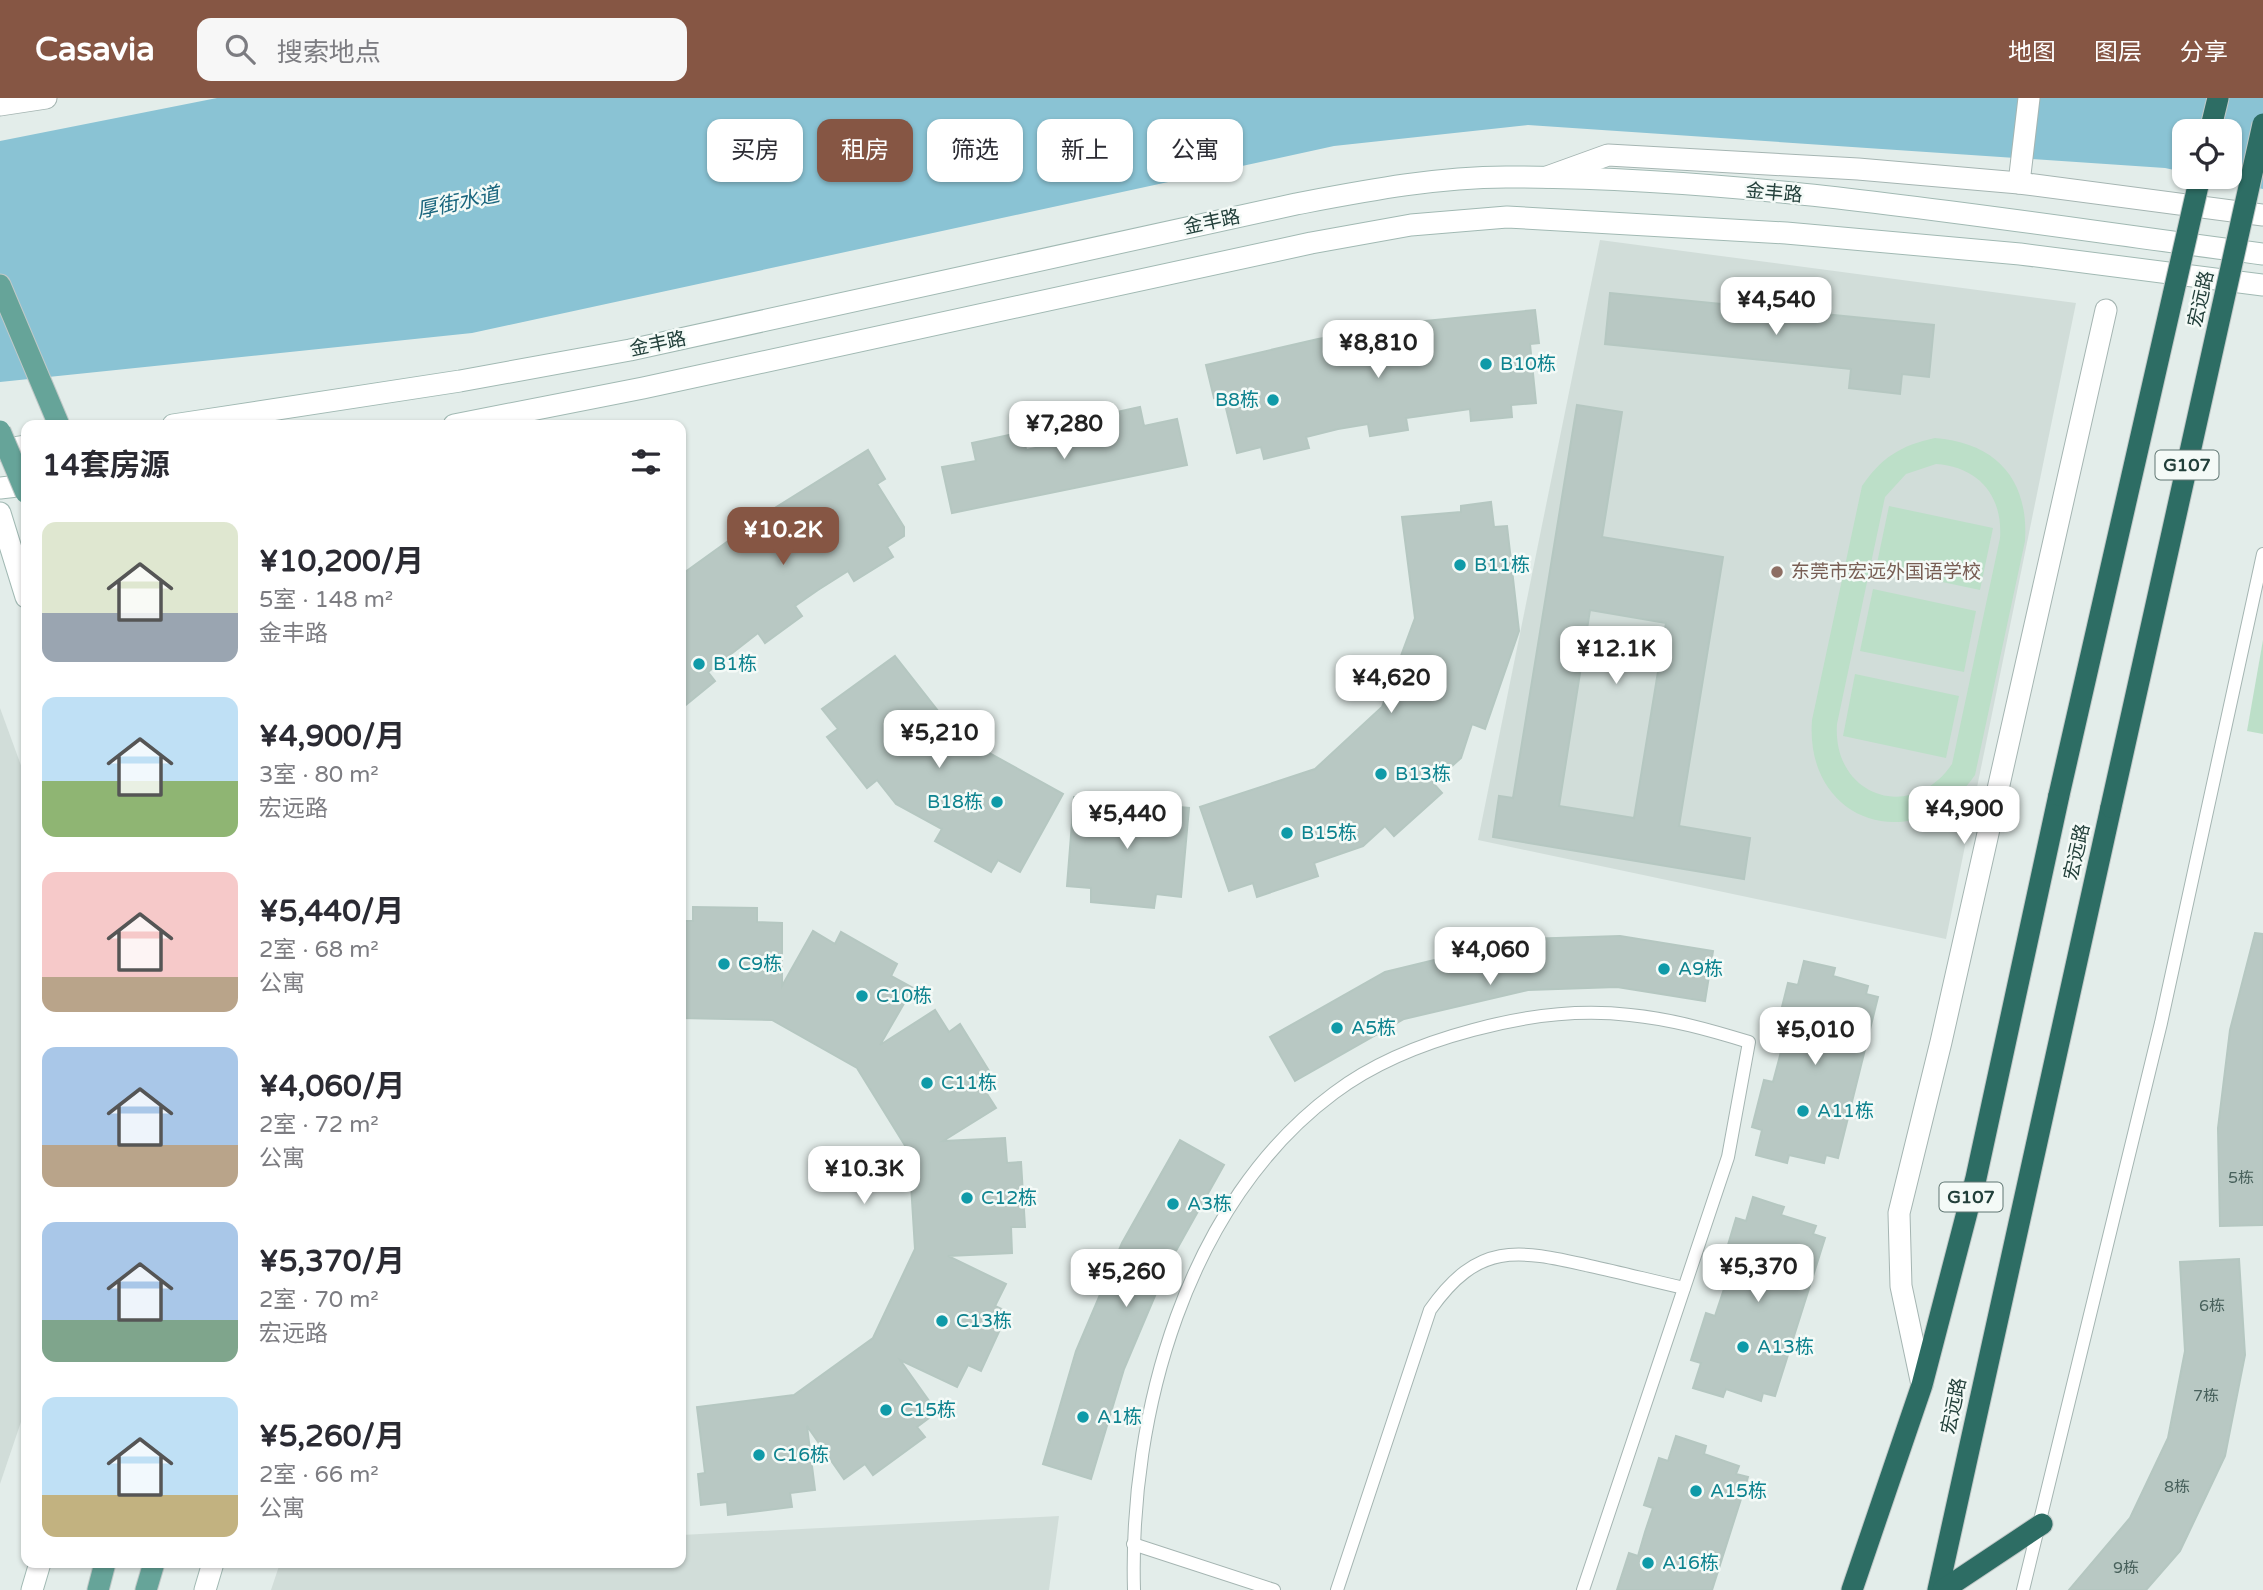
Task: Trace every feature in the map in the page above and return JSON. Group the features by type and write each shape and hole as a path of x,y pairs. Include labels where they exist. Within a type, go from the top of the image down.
{"highway":[{"path":"2213,119 2218,98"},
{"name":"宏远路","path":"1940,1590 2263,124"},
{"name":"宏远路","path":"1852,1590 1922,1385 1976,1178 2059,795 2197,189"},
{"path":"1940,1590 2042,1524"}],"main road":[{"path":"0,285 57,420"},
{"path":"0,431 21,481"},
{"path":"98,1590 104,1568"},
{"path":"146,1590 153,1568"}],"street":[{"path":"0,105 46,98"},
{"path":"2019,183 2029,98"},
{"path":"1542,178 1608,155 1858,169 2019,183 2263,215"},
{"name":"金丰路","path":"206,420 460,381 630,350 1296,204 1393,187 1504,177 1788,193 2263,254"},
{"name":"金丰路","path":"480,420 1311,243 1411,225 1507,216 1786,233 2020,254 2263,285"},
{"path":"1922,1385 1901,1286 1899,1213 1941,1041 2106,310"},
{"path":"527,420 567,403"},
{"path":"0,450 21,447"},
{"path":"0,488 21,486"},
{"path":"0,513 21,581"},
{"path":"33,1590 39,1568"},
{"path":"205,1590 212,1568"}],"lane":[{"path":"2023,1590 2042,1524 2161,1023 2263,554"},
{"path":"1134,1590 1133,1544 1137,1479 1147,1415 1164,1353 1186,1293 1215,1235 1247,1181 1287,1133 1335,1092 1388,1060 1447,1037 1506,1021 1567,1013 1629,1014 1665,1020 1749,1042 1728,1157 1584,1590"},
{"path":"1337,1590 1430,1310 1449,1284 1474,1265 1505,1254 1537,1253 1684,1288"},
{"path":"1133,1544 1274,1590"}],"shaded area":[{"name":"东莞市宏远外国语学校","path":"1600,240 2076,303 1946,939 1478,840"},
{"path":"0,708 21,765 21,1422 0,1484"},
{"path":"1059,1516 1049,1590 271,1590 278,1568 686,1568 686,1535"}],"green space":[{"path":"1935,438 1975,447 2004,468 2021,499 2025,541 1975,775 1951,801 1924,817 1895,822 1868,818 1845,805 1826,784 1814,755 1812,720 1862,486 1884,460 1893,454","holes":["1936,464 1951,466 1975,477 1992,496 2000,523 2000,538 1952,764 1935,782 1916,793 1896,797 1877,793 1860,784 1847,769 1839,749 1837,724 1885,497 1906,474"]},
{"path":"1889,506 1993,528 1980,590 1876,568"},
{"path":"1873,589 1976,611 1964,672 1860,651"},
{"path":"2263,640 2263,734 2247,731"},
{"path":"1855,674 1959,696 1946,758 1843,736"}],"water":[{"name":"厚街水道","path":"217,98 2263,98 2263,189 2242,185 2242,119 2172,119 2172,169 1528,125 1334,146 1243,166 1243,119 1147,119 1147,182 1168,182 472,333 0,382 0,141"}],"building":[{"path":"1610,293 1934,325 1929,377 1902,374 1900,394 1849,388 1851,369 1605,344"},
{"path":"1535,310 1539,343 1530,344 1536,403 1511,405 1512,417 1471,421 1470,409 1406,418 1408,430 1370,436 1368,424 1338,429 1306,437 1309,448 1264,459 1261,447 1237,453 1223,396 1214,398 1206,365 1318,339 1425,321"},
{"path":"1577,405 1622,412 1602,537 1723,557 1679,826 1750,838 1744,879 1493,837 1499,796 1513,798","holes":["1590,610 1666,623 1634,818 1559,806"]},
{"path":"1140,407 1144,426 1177,419 1187,465 952,513 942,467 976,461 972,443 1023,432 1026,450 1092,436 1089,418"},
{"path":"868,450 885,479 877,484 904,527 904,536 887,547 893,557 854,581 848,571 795,606 802,616 765,643 758,633 708,672 715,681 686,705 686,571 770,511"},
{"path":"1491,502 1494,527 1507,526 1519,631 1485,729 1472,724 1461,758 1433,783 1442,793 1394,836 1385,826 1363,846 1314,863 1318,876 1257,897 1253,883 1229,891 1200,807 1315,769 1382,707 1415,618 1402,517 1461,512 1461,506"},
{"path":"895,656 957,735 1063,794 1020,872 998,860 991,872 935,841 942,829 896,804 877,780 867,788 827,737 838,729 822,709"},
{"path":"1074,797 1189,808 1181,897 1156,894 1154,908 1091,902 1091,888 1067,886"},
{"path":"693,907 757,908 757,922 782,923 782,986 813,931 835,944 841,932 897,964 891,976 913,988 880,1045 935,1010 949,1032 960,1024 994,1079 982,1086 996,1108 943,1141 1005,1138 1007,1163 1021,1162 1025,1227 1011,1227 1012,1253 948,1256 1006,1284 995,1306 1008,1312 981,1371 968,1365 957,1387 900,1360 937,1412 917,1427 925,1437 873,1475 865,1464 844,1479 807,1426 815,1490 790,1493 792,1507 728,1515 727,1502 701,1505 698,1474 705,1473 697,1407 794,1395 873,1338 915,1249 909,1152 857,1068 772,1020 686,1018 686,921 693,921"},
{"path":"2255,933 2263,934 2263,1225 2220,1226 2218,1128 2230,1030"},
{"path":"1620,936 1713,951 1705,1001 1617,987 1528,990 1404,1019 1295,1081 1270,1037 1385,972 1521,939"},
{"path":"1804,961 1835,968 1833,976 1868,986 1866,994 1878,997 1838,1158 1826,1155 1824,1163 1789,1155 1787,1163 1756,1155 1762,1130 1752,1127 1764,1080 1773,1082 1786,1033 1776,1031 1788,983 1798,985"},
{"path":"1180,1140 1224,1165 1168,1265 1124,1369 1091,1479 1043,1464 1076,1351 1122,1243"},
{"path":"1753,1197 1784,1207 1781,1215 1816,1226 1813,1234 1825,1238 1775,1396 1763,1393 1761,1401 1726,1389 1723,1397 1693,1388 1701,1363 1691,1360 1706,1313 1715,1316 1731,1268 1722,1265 1736,1218 1746,1221"},
{"path":"2239,1259 2245,1355 2225,1456 2180,1551 2146,1590 2069,1590 2130,1518 2168,1438 2185,1351 2180,1262"},
{"path":"1676,1436 1706,1446 1704,1454 1739,1466 1736,1474 1748,1477 1712,1590 1617,1590 1629,1553 1638,1556 1653,1508 1644,1505 1659,1458 1668,1461"}],"place":[{"name":"B10栋","path":"1486,364"},
{"name":"B8栋","path":"1273,400"},
{"name":"B11栋","path":"1460,565"},
{"name":"东莞市宏远外国语学校","path":"1777,572"},
{"name":"B1栋","path":"699,664"},
{"name":"B13栋","path":"1381,774"},
{"name":"B18栋","path":"997,802"},
{"name":"B15栋","path":"1287,833"},
{"name":"C9栋","path":"724,964"},
{"name":"A9栋","path":"1664,969"},
{"name":"C10栋","path":"862,996"},
{"name":"A5栋","path":"1337,1028"},
{"name":"C11栋","path":"927,1083"},
{"name":"A11栋","path":"1803,1111"},
{"name":"C12栋","path":"967,1198"},
{"name":"A3栋","path":"1173,1204"},
{"name":"C13栋","path":"942,1321"},
{"name":"A13栋","path":"1743,1347"},
{"name":"C15栋","path":"886,1410"},
{"name":"A1栋","path":"1083,1417"},
{"name":"C16栋","path":"759,1455"},
{"name":"A15栋","path":"1696,1491"},
{"name":"A16栋","path":"1648,1563"}]}
